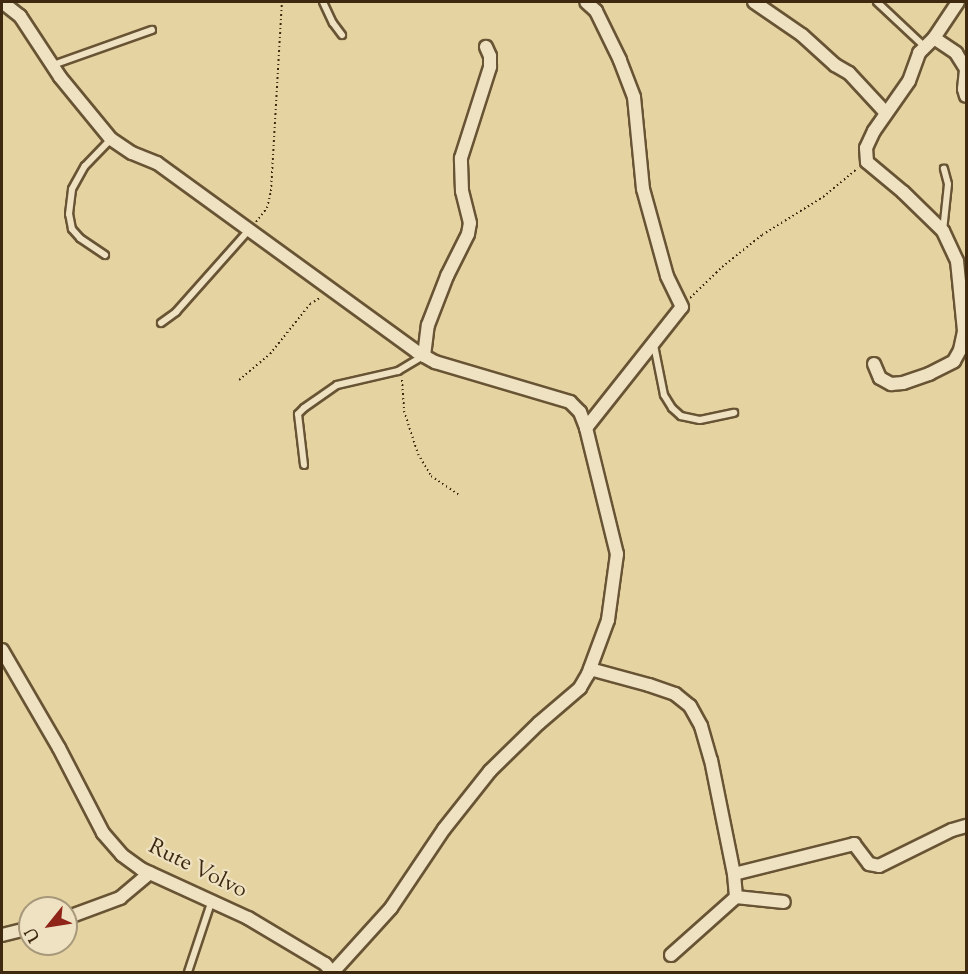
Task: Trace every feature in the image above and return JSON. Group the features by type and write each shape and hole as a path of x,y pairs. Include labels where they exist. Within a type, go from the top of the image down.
{"street":[{"path":"2,2 20,16 52,65 111,139 132,153 157,163 424,356 435,362 570,402 580,412 586,428 617,554 608,620 590,669 580,688 539,723 490,771 444,829 391,908 333,972"},
{"path":"586,2 596,11 620,60 634,97 643,189 667,276 682,307 586,428"},
{"path":"754,2 802,35 835,65 849,73 886,113"},
{"path":"874,364 880,378 891,384 929,374 954,360 965,333 963,281 957,261 943,231 903,192 867,162 866,148 886,113 909,81 919,53 958,2"},
{"path":"929,42 956,53 966,69 966,96"},
{"path":"424,356 428,325 468,234 470,223 462,191 461,158 490,67 490,56 486,47"},
{"name":"Rute Volvo","path":"2,650 59,748 104,833 122,855 150,873 211,903 248,918 325,964 333,972"},
{"path":"590,669 675,694 690,706 701,726 711,760 734,874 736,897"},
{"path":"734,874 854,844 869,864 879,866 952,830 966,826"},
{"path":"78,913 120,897 150,873"},
{"path":"671,955 736,897 784,902"},
{"path":"2,935 18,931"}],"lane":[{"path":"324,2 333,23 342,35"},
{"path":"877,2 929,42"},
{"path":"52,65 152,30"},
{"path":"105,255 80,238 72,229 69,214 72,189 84,166 111,139"},
{"path":"943,231 948,184 944,169"},
{"path":"161,323 176,312 250,230"},
{"path":"654,345 664,395 672,408 681,416 700,420 734,413"},
{"path":"304,465 298,414 304,408 337,385 375,378 404,368 424,356"},
{"path":"188,972 211,903"}],"path":[{"path":"250,230 267,208 271,191 282,2"},
{"path":"682,307 722,267 762,235 823,197 867,162"},
{"path":"239,380 276,347 310,304 331,290"},
{"path":"404,368 402,395 412,441 431,476 459,495"}]}
